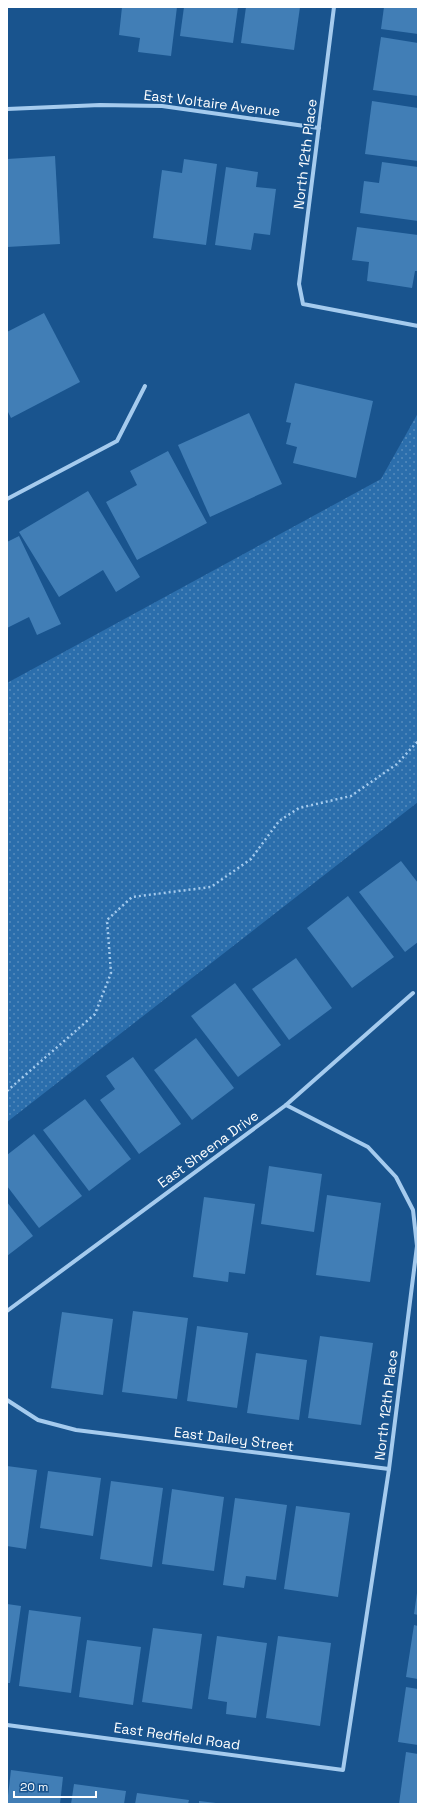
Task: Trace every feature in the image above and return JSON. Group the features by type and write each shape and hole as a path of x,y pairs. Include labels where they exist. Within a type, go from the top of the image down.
{"street":[{"name":"North 12th Place","path":"334,7 299,284 303,304 418,326"},
{"name":"East Voltaire Avenue","path":"7,109 100,105 162,106 319,128"},
{"path":"7,499 117,441 145,386"},
{"name":"East Sheena Drive","path":"7,1311 286,1105 413,993"},
{"name":"North 12th Place","path":"286,1105 368,1147 396,1177 414,1210 417,1246 389,1469 343,1770"},
{"name":"East Dailey Street","path":"7,1400 38,1420 76,1430 389,1469"},
{"name":"East Redfield Road","path":"7,1725 343,1770"}],"path":[{"path":"7,1091 95,1014 111,973 107,920 132,897 211,888 251,860 279,821 299,808 351,796 398,764 418,740"}],"shaded area":[{"path":"418,413 418,802 7,1122 7,683 381,479"}],"building":[{"path":"122,7 177,7 171,56 138,52 140,38 119,35"},
{"path":"184,7 238,7 233,43 180,36"},
{"path":"246,7 300,7 294,50 241,43"},
{"path":"384,7 418,7 418,34 381,29"},
{"path":"381,37 418,43 418,96 373,90"},
{"path":"372,101 418,108 418,161 365,154"},
{"path":"55,156 60,244 7,247 7,159"},
{"path":"184,159 217,164 206,245 153,238 162,170 182,173"},
{"path":"382,162 418,167 418,221 360,213 364,181 379,183"},
{"path":"226,167 258,172 256,187 276,189 270,235 254,233 251,250 215,245"},
{"path":"357,227 418,235 418,271 415,271 412,288 367,281 369,262 352,260"},
{"path":"44,313 80,382 11,418 7,410 7,332"},
{"path":"295,383 373,401 356,478 293,463 297,447 286,444 291,423 286,422"},
{"path":"249,413 282,484 210,517 178,445"},
{"path":"168,451 207,523 137,560 106,502 137,485 130,471"},
{"path":"88,491 140,577 116,592 103,570 59,597 19,532"},
{"path":"19,536 61,624 37,635 29,617 7,628 7,542"},
{"path":"401,861 418,883 418,942 405,952 359,892"},
{"path":"348,896 394,957 352,988 307,928"},
{"path":"296,958 332,1008 289,1040 252,989"},
{"path":"235,983 281,1045 238,1077 191,1016"},
{"path":"196,1038 234,1088 192,1120 154,1070"},
{"path":"133,1057 181,1124 139,1154 100,1100 115,1089 106,1076"},
{"path":"85,1099 131,1159 89,1191 43,1130"},
{"path":"34,1134 82,1196 39,1228 7,1186 7,1155"},
{"path":"269,1166 322,1174 314,1232 261,1224"},
{"path":"327,1195 381,1203 370,1282 316,1275"},
{"path":"204,1197 255,1204 245,1274 229,1272 228,1282 193,1277"},
{"path":"7,1202 33,1236 7,1256"},
{"path":"133,1311 188,1318 177,1399 122,1392"},
{"path":"62,1312 113,1319 103,1395 51,1388"},
{"path":"197,1326 248,1333 237,1408 187,1401"},
{"path":"320,1336 373,1343 361,1425 308,1418"},
{"path":"256,1353 307,1360 299,1420 247,1413"},
{"path":"7,1466 37,1470 26,1549 7,1546"},
{"path":"48,1471 101,1478 93,1536 40,1528"},
{"path":"111,1481 163,1488 152,1567 100,1559"},
{"path":"172,1489 224,1497 214,1571 162,1564"},
{"path":"235,1498 287,1505 276,1580 246,1576 244,1588 223,1585"},
{"path":"296,1506 350,1513 338,1597 284,1589"},
{"path":"418,1593 418,1615 414,1614"},
{"path":"7,1604 21,1606 10,1683 7,1683"},
{"path":"29,1610 81,1617 71,1693 19,1686"},
{"path":"414,1625 418,1626 418,1679 406,1677"},
{"path":"153,1628 202,1634 192,1709 142,1702"},
{"path":"217,1636 267,1643 256,1718 226,1714 227,1702 208,1699"},
{"path":"278,1636 331,1643 320,1726 266,1718"},
{"path":"87,1640 141,1647 133,1705 79,1697"},
{"path":"406,1687 418,1689 418,1745 398,1742"},
{"path":"406,1752 418,1754 418,1804 399,1804"},
{"path":"11,1770 63,1777 60,1804 7,1804"},
{"path":"74,1784 126,1791 124,1804 71,1804"},
{"path":"137,1793 189,1800 188,1804 135,1804"},
{"path":"199,1801 216,1803 216,1804 199,1804"}]}
